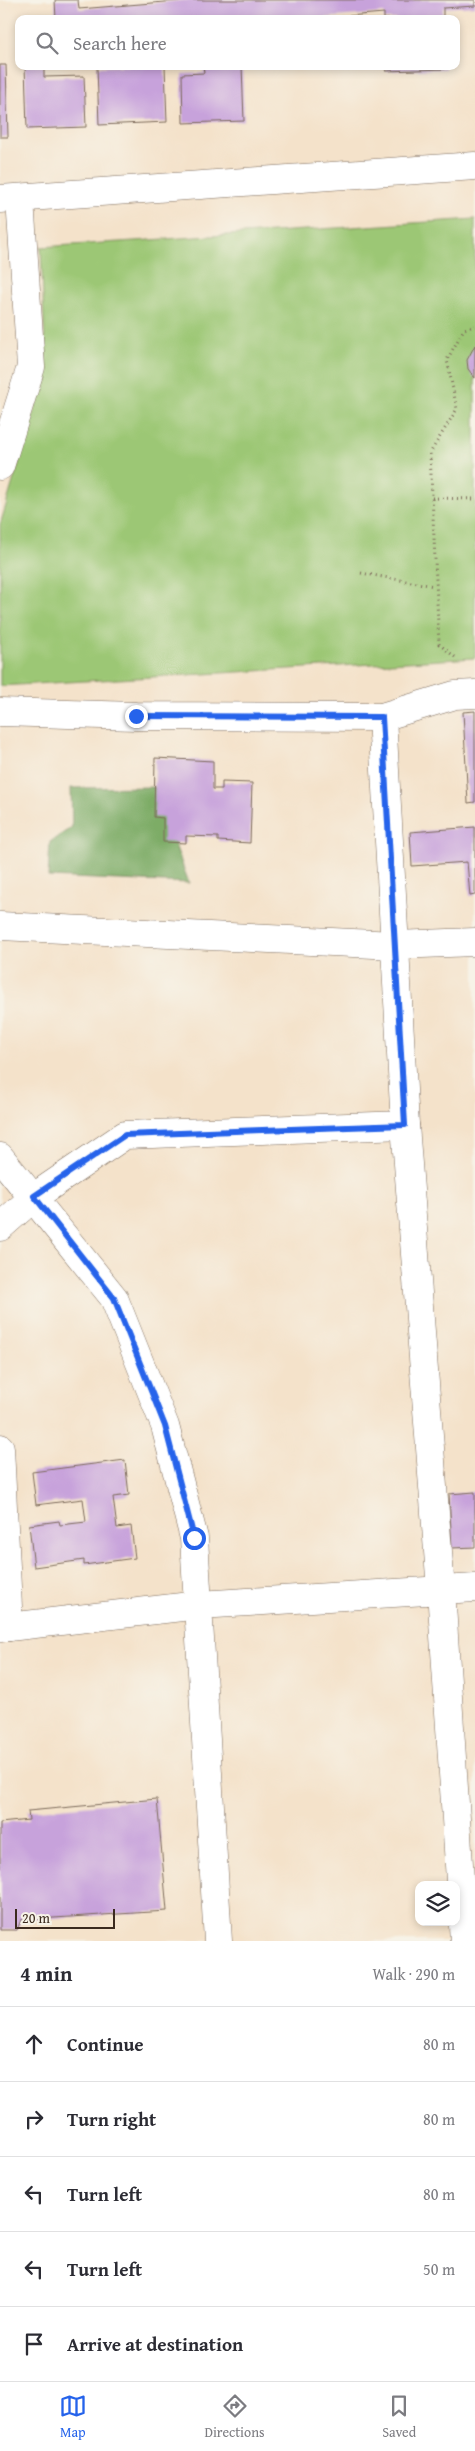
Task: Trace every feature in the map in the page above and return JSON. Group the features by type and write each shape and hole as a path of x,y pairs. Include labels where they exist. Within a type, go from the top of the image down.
{"street":[{"path":"0,466 31,367 10,199 475,166"},
{"path":"0,712 136,716 382,717 455,695 475,694"},
{"path":"382,717 405,1125 441,1590 464,1777 464,1941"},
{"path":"0,926 396,945 475,942"},
{"path":"0,1226 34,1196 125,1135 405,1125"},
{"path":"0,1157 34,1196 114,1298 165,1426 194,1538 218,1941"},
{"path":"0,1448 4,1628 199,1605 475,1588"}],"path":[{"path":"455,657 439,644 434,586 430,453 457,409 447,360 464,329 475,326"},
{"path":"432,498 475,499"},
{"path":"361,573 434,586"}],"green space":[{"path":"475,219 475,658 0,686 0,525 46,372 41,247"},
{"path":"154,787 189,883 48,877 50,842 72,827 71,788"}],"building":[{"path":"55,0 78,0 79,9 189,0 475,0 475,6 443,8 443,15 384,15 384,13 360,15 56,15"},
{"path":"0,65 6,65 8,137 0,137"},
{"path":"25,70 44,70 44,77 84,76 86,127 27,129"},
{"path":"97,70 165,70 167,122 99,125"},
{"path":"204,70 242,70 244,121 183,123 182,74 204,73"},
{"path":"475,345 475,378 468,369 467,360"},
{"path":"475,711 475,802 468,803 463,712"},
{"path":"155,758 213,761 213,789 222,789 222,782 252,783 250,843 218,841 218,837 186,836 186,843 163,842 163,818 154,817"},
{"path":"475,827 475,895 470,896 467,862 412,866 410,832"},
{"path":"125,1460 129,1495 113,1497 117,1528 131,1526 135,1558 84,1565 84,1560 34,1567 29,1525 59,1521 60,1525 86,1522 83,1499 36,1505 32,1472"},
{"path":"475,1492 475,1547 452,1548 449,1494"},
{"path":"157,1799 167,1911 21,1920 17,1930 0,1930 0,1823 29,1820 28,1811"}],"route":[{"path":"136,716 382,717 405,1125 125,1135 34,1196 114,1298 165,1426 194,1538"}]}
